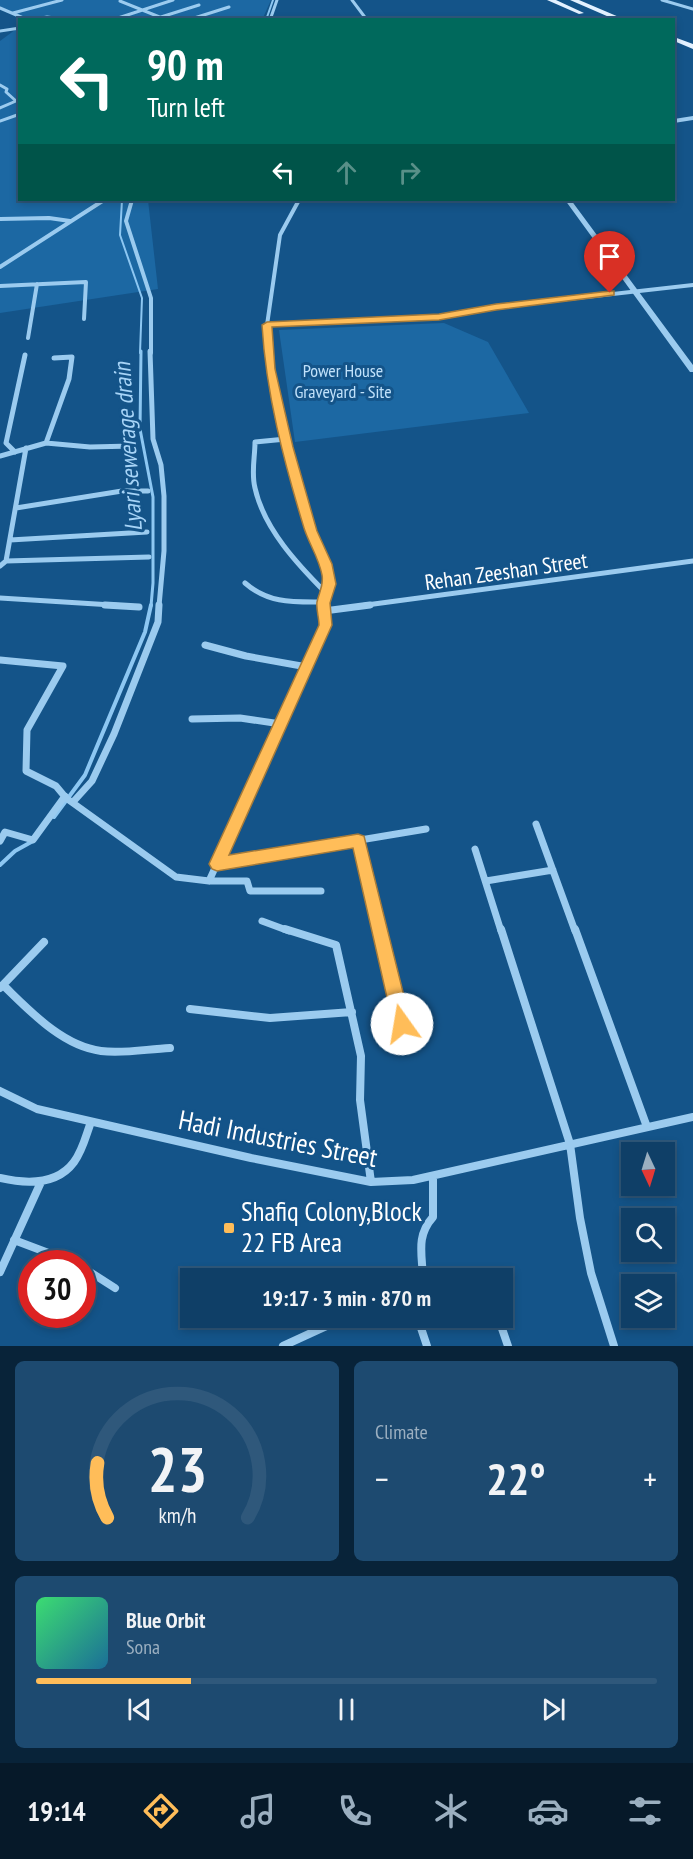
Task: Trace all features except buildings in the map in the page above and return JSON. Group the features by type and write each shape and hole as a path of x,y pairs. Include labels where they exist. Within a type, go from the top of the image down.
{"main road":[{"path":"550,0 589,16"},
{"path":"573,0 618,18"},
{"path":"675,39 693,47"}],"street":[{"path":"0,14 62,0"},
{"path":"118,18 173,0"},
{"path":"271,18 277,0"},
{"path":"352,0 366,18"},
{"path":"662,0 693,9"},
{"path":"120,1 161,17 199,5"},
{"path":"194,18 229,6"},
{"path":"0,8 24,18"},
{"path":"0,31 18,28"},
{"path":"0,85 16,102 0,108"},
{"path":"0,92 7,90"},
{"path":"0,121 18,115"},
{"path":"675,121 693,118"},
{"path":"0,267 102,201"},
{"path":"0,841 4,832 33,840 69,799 92,781 114,734 158,622 164,551 164,496 161,465 153,439 152,361 149,343 151,298 126,221 132,201"},
{"path":"209,881 326,625 324,603 329,584 326,564 311,531 286,439 270,369 267,325 280,235 298,201"},
{"path":"569,201 693,370"},
{"path":"0,219 49,218 70,221"},
{"path":"0,286 86,282 84,319"},
{"path":"28,338 37,284"},
{"path":"267,325 439,317 496,307 693,285"},
{"path":"15,452 6,443 25,355"},
{"path":"46,442 69,379 72,357 54,358"},
{"path":"286,439 256,441 255,486 267,516 283,542 307,575 327,594"},
{"path":"0,456 46,442 80,447 132,446"},
{"path":"6,561 26,448"},
{"path":"16,508 122,491 148,490"},
{"path":"10,540 147,532"},
{"path":"0,566 6,561 149,557"},
{"name":"Rehan Zeeshan Street","path":"324,611 693,561"},
{"path":"244,583 255,593 271,600 324,603"},
{"path":"0,598 139,607"},
{"path":"205,645 246,656 306,667"},
{"path":"0,660 63,666 27,730 27,771 56,786 69,799 176,877 209,881 247,881 250,891 321,891"},
{"path":"192,719 240,718 281,724"},
{"path":"536,824 647,1127"},
{"path":"217,864 426,829"},
{"path":"358,840 402,1024"},
{"path":"476,849 570,1144 580,1218 591,1273 614,1346"},
{"path":"486,881 553,870"},
{"path":"262,921 308,938 330,941 336,945 361,1056 360,1100 371,1182"},
{"path":"44,942 1,987 30,1013 51,1028 86,1047 111,1051 171,1048"},
{"path":"190,1009 241,1018 266,1019 309,1018 351,1012"},
{"name":"Hadi Industries Street","path":"0,1091 37,1109 250,1158 371,1182 413,1180 434,1176 693,1117"},
{"path":"0,1178 25,1183 41,1182 56,1177 76,1160 91,1122"},
{"path":"423,1268 421,1235 433,1214 434,1176"},
{"path":"0,1272 41,1182"},
{"path":"14,1240 41,1250"},
{"path":"96,1276 115,1288"},
{"path":"283,1346 322,1328"},
{"path":"502,1328 508,1346"},
{"path":"421,1329 427,1346"}],"green space":[{"path":"0,0 271,0 263,18 24,18 0,7"},
{"path":"18,28 18,201 148,201 158,289 0,313 0,41"},
{"name":"Power House Graveyard - Site","path":"444,323 488,342 529,413 295,442 279,330"}],"waterway":[{"name":"Lyari sewerage drain","path":"267,18 273,0"},
{"name":"Lyari sewerage drain","path":"122,201 120,235 142,298 140,353"},
{"name":"Lyari sewerage drain","path":"141,351 140,429 153,497 151,606"},
{"name":"Lyari sewerage drain","path":"54,817 85,775 145,632 151,605"},
{"name":"Lyari sewerage drain","path":"0,865 15,851 33,841"}],"place":[{"name":"Shafiq Colony,Block 22 FB Area","path":"229,1228"}],"route":[{"path":"402,1024 358,840 217,864 326,625 324,603 329,584 328,574 326,564 311,531 288,447 270,369 267,325 439,317 481,309 610,293"}]}
